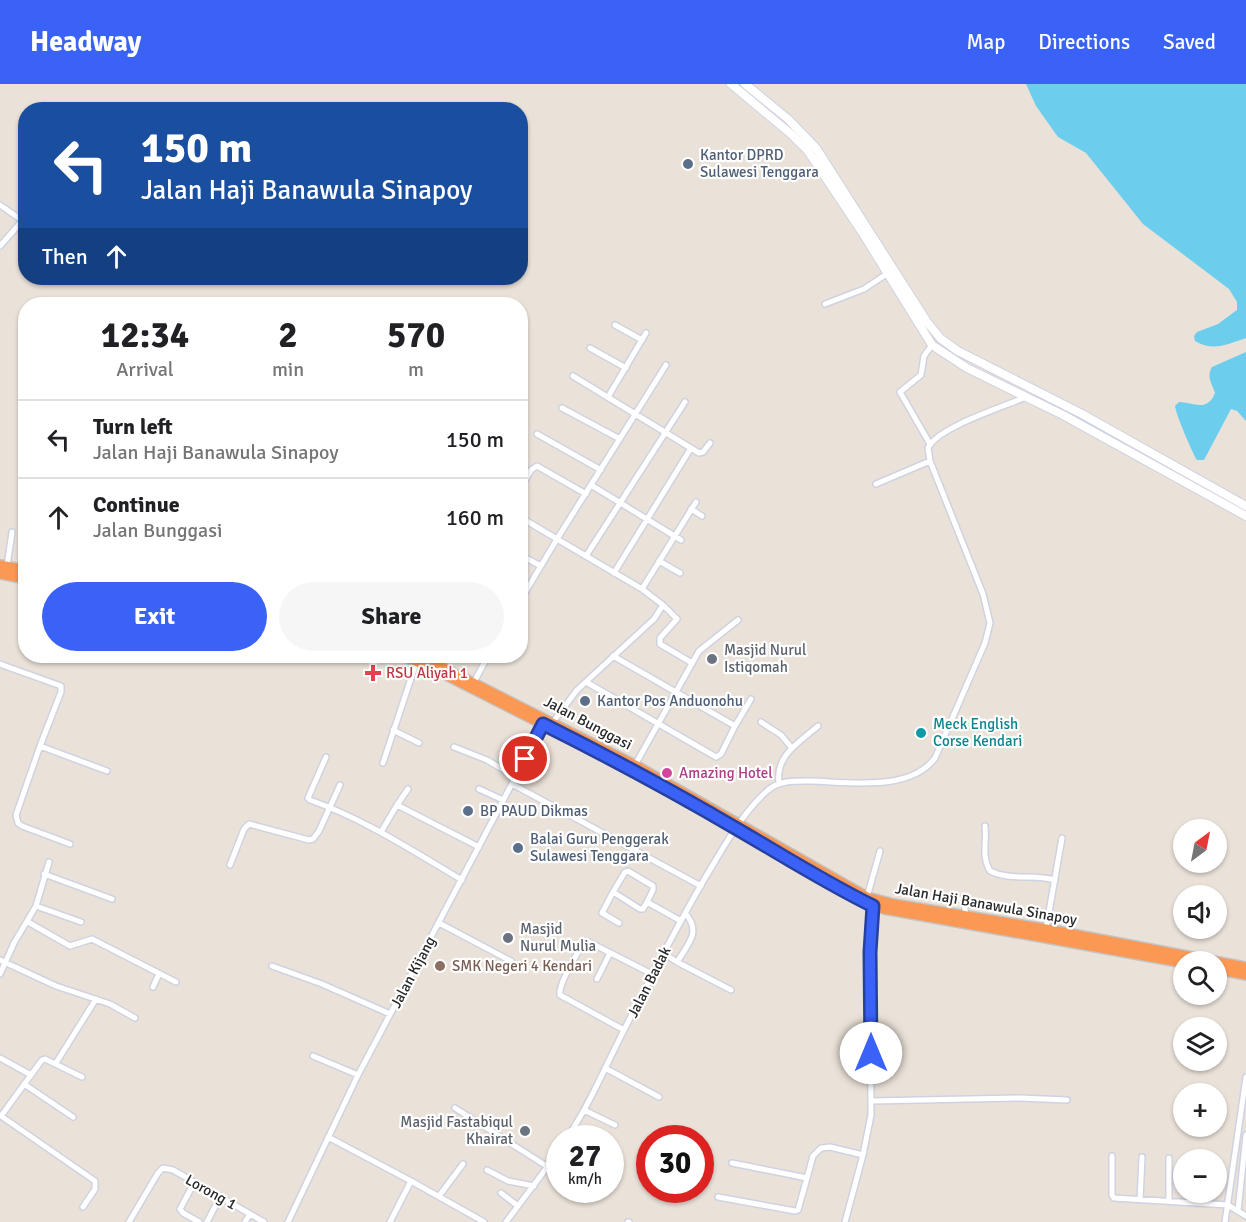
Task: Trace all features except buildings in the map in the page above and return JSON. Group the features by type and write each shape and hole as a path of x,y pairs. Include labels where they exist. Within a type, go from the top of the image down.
{"highway":[{"path":"2,569 18,570"},
{"path":"2,569 18,576"},
{"name":"Jalan Bunggasi","path":"428,663 553,722 635,765 737,826"},
{"name":"Jalan Bunggasi","path":"446,663 492,694 543,724 737,826"},
{"name":"Jalan Haji Banawula Sinapoy","path":"737,826 867,897 894,908 1173,961"},
{"name":"Jalan Haji Banawula Sinapoy","path":"737,826 832,885 873,906 966,916 1046,929 1246,967"},
{"path":"1227,971 1246,975"}],"street":[{"path":"732,84 792,134 808,151 932,345 967,368 1063,415 1245,512"},
{"path":"745,84 788,119 816,148 927,322 941,339 967,356 1067,407 1245,512"},
{"path":"0,205 18,218"},
{"path":"0,246 18,228"},
{"path":"825,304 864,289 888,273"},
{"path":"615,325 642,340"},
{"path":"608,397 646,333"},
{"path":"930,444 900,392 922,373 924,356 932,345"},
{"path":"590,348 626,368"},
{"path":"528,585 666,365"},
{"path":"573,376 702,453 710,442"},
{"path":"818,726 791,747 779,767 779,783 896,781 917,775 930,766 985,643 990,623 984,594 928,451 930,444 948,430 1026,397"},
{"path":"586,556 685,402"},
{"path":"1063,415 1067,407"},
{"path":"562,408 620,439"},
{"path":"537,434 601,470"},
{"path":"614,573 692,448"},
{"path":"876,484 930,461"},
{"path":"528,475 537,466 586,494"},
{"path":"591,485 681,540"},
{"path":"642,589 696,502"},
{"path":"692,509 702,516"},
{"path":"528,522 642,589 663,605 677,619 660,638 660,644 692,663"},
{"path":"2,569 12,532"},
{"path":"528,559 541,566"},
{"path":"659,561 680,573"},
{"path":"553,722 571,696 654,619 663,605"},
{"path":"635,765 674,693 702,648 738,620"},
{"path":"613,656 735,726"},
{"path":"382,763 416,663"},
{"path":"474,682 484,663"},
{"path":"0,664 61,687 16,815 22,826 70,844"},
{"path":"586,682 717,757 721,754 751,699"},
{"path":"761,722 791,747"},
{"name":"Jalan Kijang","path":"288,1222 358,1075 543,724"},
{"path":"393,730 419,743"},
{"path":"40,746 107,771"},
{"path":"454,747 487,760 516,777"},
{"path":"326,757 308,798 310,800 330,807 381,832 462,880"},
{"name":"Jalan Badak","path":"575,1125 663,953 701,886 737,826 763,795 779,783"},
{"path":"512,784 701,886"},
{"path":"230,865 244,829 248,825 252,824 311,840 319,831 340,785"},
{"path":"381,832 408,789"},
{"path":"479,789 503,800"},
{"path":"397,805 479,847"},
{"path":"985,826 987,837 985,855 990,871 1010,877 1041,877 1055,880"},
{"path":"1046,929 1062,838"},
{"path":"867,897 880,851"},
{"path":"0,974 2,961 36,906 49,862"},
{"path":"613,892 640,909 644,909 654,888 628,871 623,874 601,912 605,917 619,923"},
{"path":"44,874 112,899"},
{"path":"953,896 964,902 966,916"},
{"path":"648,902 681,921"},
{"path":"36,906 81,922"},
{"path":"845,1222 870,1123 870,952 873,906"},
{"path":"677,962 693,935 692,920 686,913"},
{"path":"28,922 70,946 92,939 176,982"},
{"path":"439,923 511,961"},
{"path":"624,1030 566,1000 559,993 565,977 586,941 652,974"},
{"path":"597,979 610,953"},
{"path":"663,953 731,990"},
{"path":"2,961 56,986 96,999 135,1018"},
{"path":"272,966 322,984 390,1014"},
{"path":"153,987 159,974"},
{"path":"56,1063 96,999"},
{"path":"313,1056 358,1075"},
{"path":"0,1058 31,1075"},
{"path":"82,1077 56,1063 43,1059 0,1117 95,1181 95,1189 83,1207"},
{"path":"605,1068 659,1097"},
{"path":"1226,1222 1246,1077"},
{"path":"24,1084 73,1117"},
{"path":"871,1101 1020,1098 1067,1100"},
{"path":"455,1108 546,1166"},
{"path":"584,1110 615,1125"},
{"path":"1238,1211 1246,1135"},
{"path":"328,1137 484,1222"},
{"path":"718,1197 795,1211 801,1205 813,1156 821,1148 830,1147 863,1155"},
{"path":"1112,1156 1113,1197 1173,1201"},
{"path":"1140,1200 1142,1157"},
{"path":"1169,1158 1169,1201"},
{"path":"439,1196 463,1164"},
{"path":"732,1164 807,1179"},
{"name":"Lorong 1","path":"130,1222 161,1168 166,1168 264,1222"},
{"path":"487,1170 508,1181 534,1186"},
{"path":"506,1222 546,1170"},
{"path":"1232,1174 1243,1175"},
{"path":"390,1222 411,1181"},
{"path":"194,1183 180,1209 183,1214 199,1222"},
{"path":"501,1193 518,1206"},
{"path":"207,1222 220,1197"},
{"path":"1199,1203 1228,1205 1246,1216"},
{"path":"245,1222 250,1214"}],"water":[{"path":"1026,84 1246,84 1246,338 1214,346 1195,341 1194,336 1197,332 1218,324 1237,310 1237,302 1229,289 1143,224 1086,153 1058,137 1036,106"},
{"path":"1246,352 1246,421 1237,411 1231,409 1204,460 1197,460 1184,433 1175,406 1179,402 1199,405 1208,403 1215,393 1210,377 1212,367"}],"place":[{"name":"Kantor DPRD Sulawesi Tenggara","path":"688,164"},
{"name":"Masjid Nurul Istiqomah","path":"712,659"},
{"name":"RSU Aliyah 1","path":"373,673"},
{"name":"Kantor Pos Anduonohu","path":"585,701"},
{"name":"Meck English Corse Kendari","path":"921,733"},
{"name":"Amazing Hotel","path":"667,773"},
{"name":"BP PAUD Dikmas","path":"468,811"},
{"name":"Balai Guru Penggerak Sulawesi Tenggara","path":"518,848"},
{"name":"Masjid Nurul Mulia","path":"508,938"},
{"name":"SMK Negeri 4 Kendari","path":"440,966"},
{"name":"Masjid Fastabiqul Khairat","path":"525,1131"}],"route":[{"path":"525,759 543,724 873,906 870,952 871,1053"}]}
